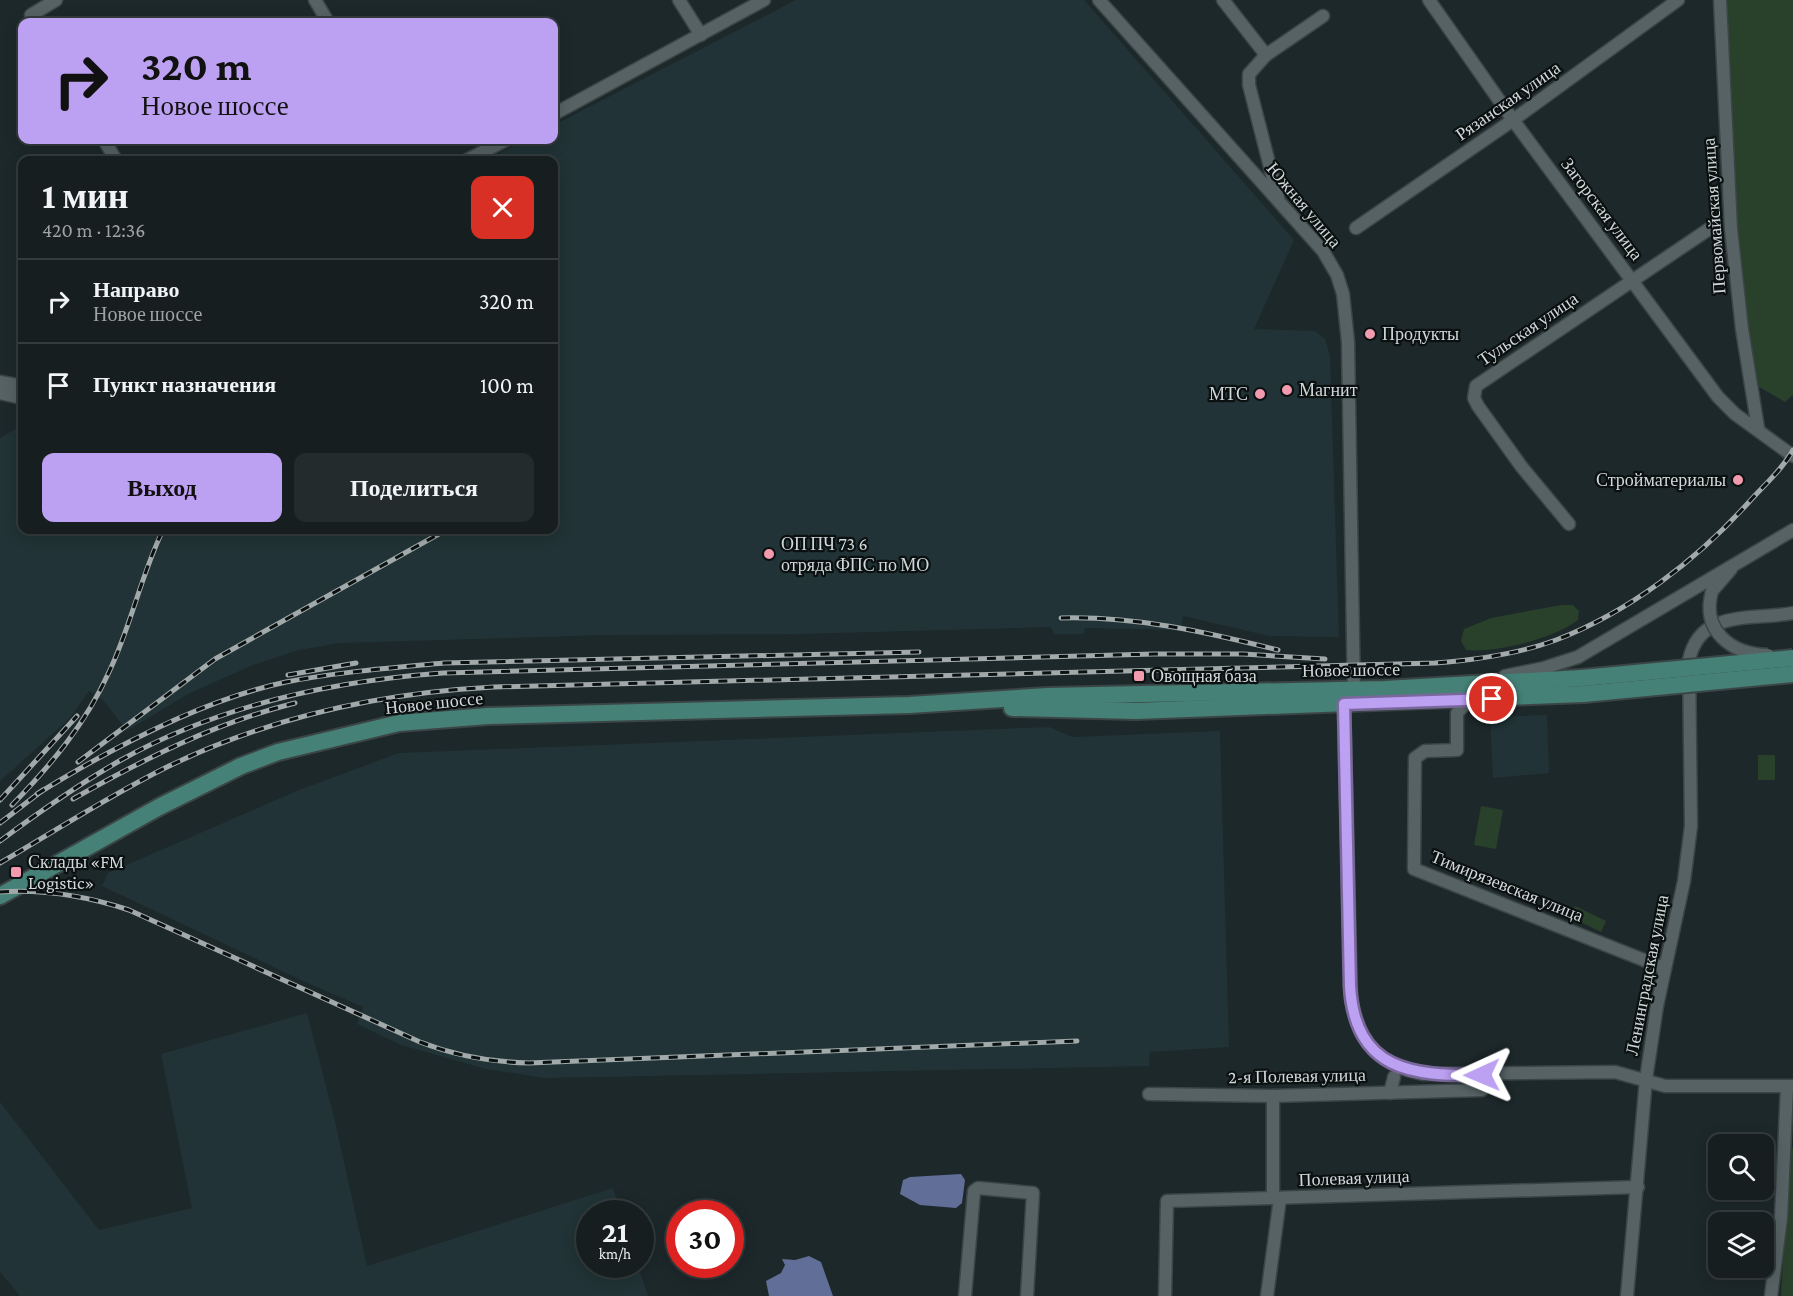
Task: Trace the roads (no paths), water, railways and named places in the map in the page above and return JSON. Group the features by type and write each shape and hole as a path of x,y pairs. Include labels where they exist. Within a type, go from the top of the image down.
{"main road":[{"name":"Новое шоссе","path":"1443,694 1469,700 1793,657"},
{"name":"Новое шоссе","path":"0,896 159,807 241,766 278,752 378,728 435,719 909,705 1048,696 1351,699 1793,674"}],"street":[{"path":"33,18 31,15 56,0"},
{"path":"315,0 326,18"},
{"path":"679,0 701,35"},
{"path":"558,112 764,0"},
{"name":"Южная улица","path":"1099,0 1323,252 1337,275 1342,294 1348,342 1351,699 1350,986 1359,1029 1374,1051 1397,1067 1424,1074 1615,1072 1646,1080"},
{"path":"1223,0 1266,55"},
{"name":"Загорская улица","path":"1429,0 1513,120 1718,397 1735,414 1758,428 1793,456"},
{"name":"Рязанская улица","path":"1356,228 1513,120 1678,0"},
{"name":"Первомайская улица","path":"1720,0 1731,229 1742,329 1758,428"},
{"path":"1278,199 1249,85 1249,74 1266,55 1323,16"},
{"path":"475,156 498,144"},
{"name":"Тульская улица","path":"1569,524 1521,466 1478,406 1474,398 1476,386 1712,226"},
{"path":"0,382 18,385"},
{"path":"0,393 18,397"},
{"path":"1469,700 1457,713 1443,694 1578,657 1791,530"},
{"path":"1738,562 1712,591 1710,618 1719,635 1731,646 1749,653 1793,657"},
{"name":"Ленинградская улица","path":"1627,1296 1646,1080 1664,968 1684,881 1691,826 1689,660 1692,646 1700,636 1721,622 1793,613"},
{"name":"Тимирязевская улица","path":"1457,713 1457,750 1425,751 1416,758 1414,869 1664,968"},
{"name":"2-я Полевая улица","path":"1149,1094 1273,1096 1482,1090 1482,1075"},
{"path":"1390,1093 1394,1077"},
{"path":"1646,1080 1665,1086 1790,1087 1781,1218 1772,1296"},
{"path":"1267,1296 1277,1198 1273,1096"},
{"name":"Полевая улица","path":"1165,1296 1167,1201 1638,1187"},
{"path":"965,1296 976,1189 1033,1193 1027,1296"}],"water":[{"path":"961,1174 965,1180 962,1203 956,1208 920,1205 900,1194 903,1180 910,1177"},
{"path":"809,1256 821,1262 833,1296 769,1296 766,1281 781,1273 785,1265 782,1259 795,1260"}],"railway":[{"path":"0,863 123,790 204,750 284,722 325,711 409,695 494,687 1435,663 1512,653 1542,645 1583,628 1610,615 1660,582 1684,564 1729,523 1778,471 1793,450"},
{"path":"12,805 67,742 100,691 117,655 161,534"},
{"path":"78,762 215,659 439,534"},
{"path":"1061,618 1144,622 1197,631 1278,650"},
{"path":"37,794 125,744 189,713 254,690 286,682 444,663 919,652"},
{"path":"0,841 44,809 121,760 197,724 277,699 359,682 443,673 1154,654 1243,654 1325,659"},
{"path":"288,675 356,663"},
{"path":"73,799 126,770 208,732 265,711 295,703"},
{"path":"0,800 77,716"},
{"path":"0,823 43,790"},
{"path":"0,892 65,895 129,910 420,1042 460,1055 487,1060 529,1063 1077,1041"}],"place":[{"name":"Продукты","path":"1370,334"},
{"name":"Магнит","path":"1287,390"},
{"name":"МТС","path":"1260,394"},
{"name":"Стройматериалы","path":"1738,480"},
{"name":"ОП ПЧ 73 6 отряда ФПС по МО","path":"769,554"},
{"name":"Овощная база","path":"1139,676"},
{"name":"Склады «FM Logistic»","path":"16,872"}]}
